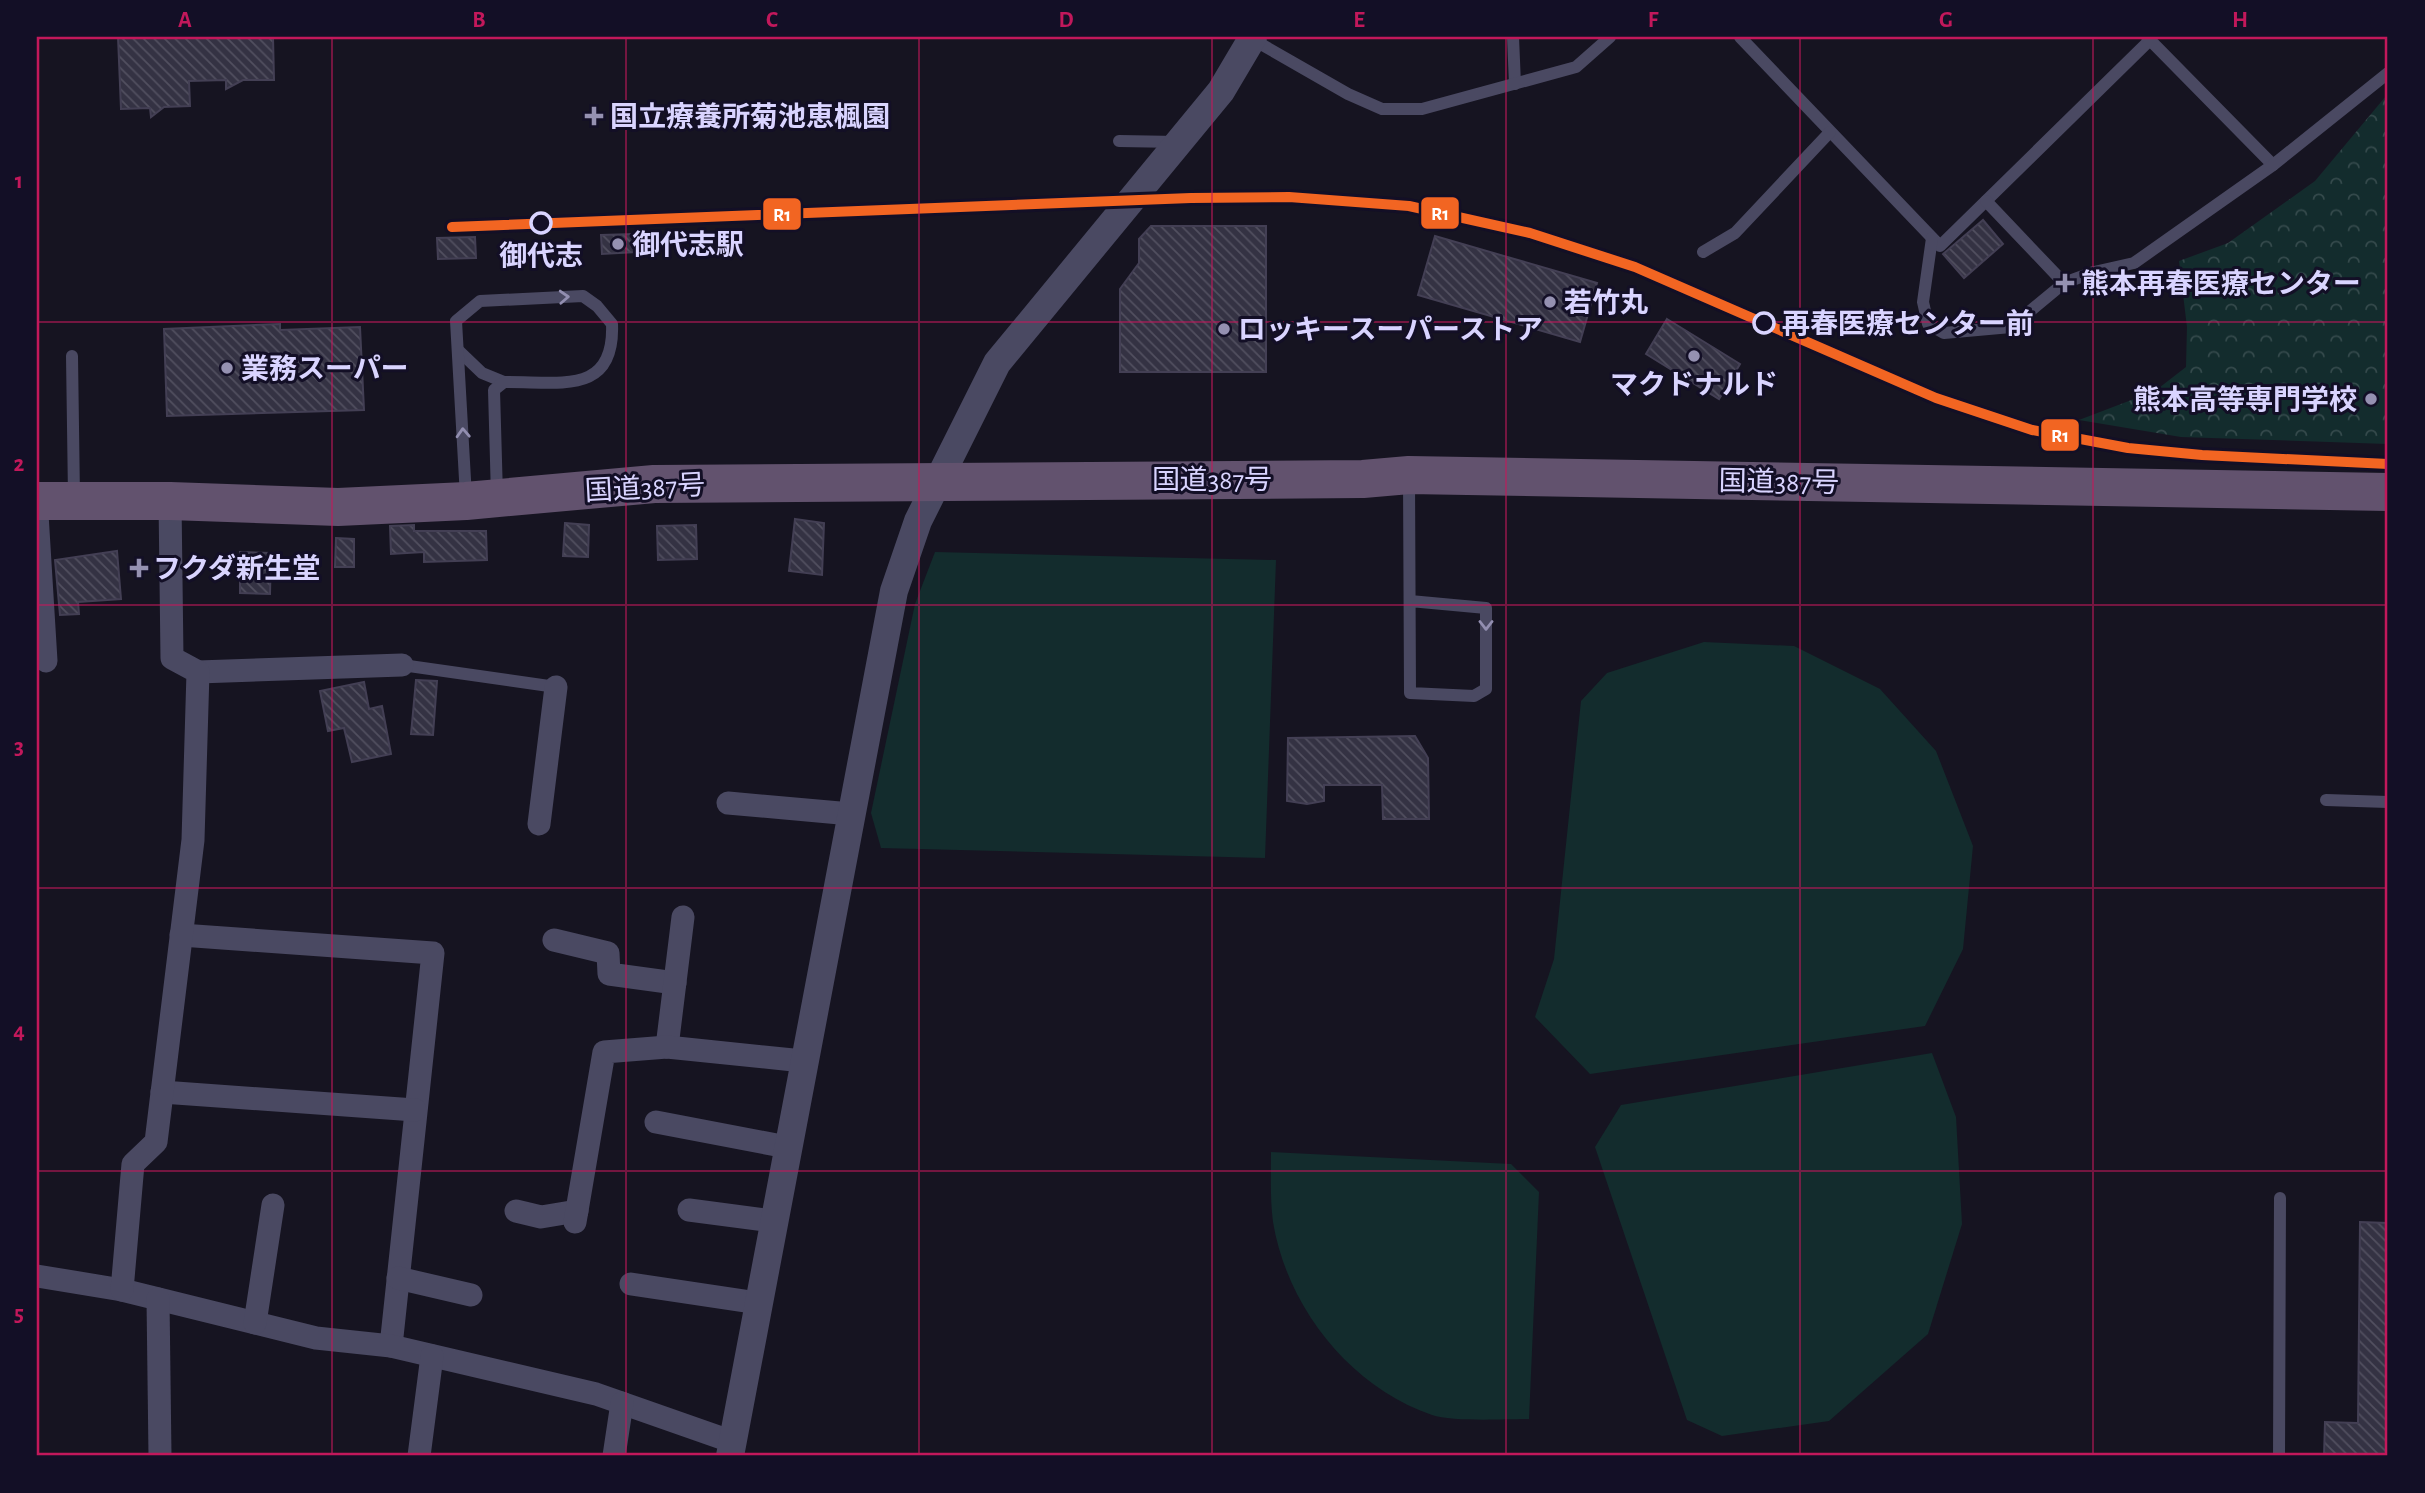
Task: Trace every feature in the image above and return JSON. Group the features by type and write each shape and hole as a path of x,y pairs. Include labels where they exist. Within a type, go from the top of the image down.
{"highway":[{"name":"国道387号","path":"37,501 170,501 338,507 481,499 654,484 1349,479 1409,475 2388,492"}],"street":[{"path":"37,1276 122,1290 316,1338 391,1346 596,1394 731,1449 894,591 918,521 997,363 1221,91 1252,38"},
{"path":"170,501 172,658 198,672 402,665"},
{"path":"37,514 47,661"},
{"path":"122,1290 133,1164 156,1142 193,840 198,672"},
{"path":"539,824 556,687"},
{"path":"728,803 851,814"},
{"path":"667,1047 684,917"},
{"path":"181,935 432,953 391,1346"},
{"path":"554,940 608,953 609,974 675,983"},
{"path":"516,1211 541,1217 576,1217 604,1052 667,1047 803,1061"},
{"path":"162,1092 415,1110"},
{"path":"656,1122 787,1147"},
{"path":"255,1323 273,1205"},
{"path":"689,1210 773,1222"},
{"path":"398,1278 471,1295"},
{"path":"631,1284 758,1303"},
{"path":"158,1299 160,1456"},
{"path":"419,1456 432,1356"},
{"path":"614,1456 622,1403"}],"lane":[{"path":"1513,37 1515,84"},
{"path":"1252,38 1348,94 1382,109 1422,109 1576,67 1610,37"},
{"path":"1740,37 1940,246 2149,38 2273,165"},
{"path":"1932,238 1923,302 1928,324 1944,333 2011,327 2064,283 2094,272 2134,263 2273,165 2388,73"},
{"path":"1703,252 1735,233 1830,132"},
{"path":"1119,141 1178,142"},
{"path":"1986,201 2064,283"},
{"path":"457,350 482,373 504,382 583,380 603,370 610,354 612,324 597,306 583,296 480,302 456,321 457,350 481,499"},
{"path":"72,356 74,501"},
{"path":"481,499 494,390 504,382"},
{"path":"1409,475 1410,693 1474,696 1486,689 1486,608 1410,601"},
{"path":"402,665 556,687"},
{"path":"2326,800 2388,802"},
{"path":"2279,1456 2280,1198"}],"green space":[{"path":"2388,87 2388,444 2181,437 2079,420 2155,391 2186,367 2187,327 2179,261 2228,243 2315,181 2386,96"},
{"path":"935,552 1276,560 1265,858 881,848 871,813 915,604"},
{"path":"1704,642 1794,646 1880,689 1936,751 1973,846 1963,949 1925,1026 1590,1074 1535,1017 1554,959 1581,701 1607,673"},
{"path":"1932,1053 1956,1117 1962,1224 1928,1334 1829,1421 1722,1436 1687,1420 1595,1147 1621,1105"},
{"path":"1271,1152 1511,1164 1539,1192 1529,1419 1465,1419 1432,1415 1402,1402 1349,1364 1327,1340 1308,1313 1280,1254 1272,1213"}],"building":[{"path":"118,37 273,37 274,80 243,80 226,89 226,80 189,81 190,106 164,107 151,117 150,108 121,109"},
{"path":"1983,220 2003,244 1964,278 1943,254"},
{"path":"1151,226 1266,226 1266,372 1120,372 1120,289 1139,263 1139,239"},
{"name":"御代志駅","path":"634,234 636,252 602,254 601,235"},
{"path":"1435,236 1597,283 1580,342 1418,295"},
{"path":"475,237 476,258 438,259 437,238"},
{"path":"1667,319 1740,364 1719,399 1646,354"},
{"path":"280,324 280,330 360,327 364,410 167,416 164,329"},
{"path":"795,519 824,523 822,575 789,571"},
{"path":"565,523 589,525 588,557 563,556"},
{"path":"414,525 414,531 486,531 487,560 424,562 424,552 391,554 390,526"},
{"path":"696,525 697,559 658,560 657,526"},
{"path":"336,538 354,539 354,567 335,567"},
{"path":"117,551 121,599 78,602 79,614 60,615 55,560"},
{"path":"240,552 271,553 270,594 240,593"},
{"path":"416,680 437,681 433,735 411,734"},
{"path":"364,682 369,709 382,706 391,754 352,762 344,728 328,731 320,691"},
{"path":"1415,736 1428,758 1429,819 1383,819 1382,785 1324,785 1324,801 1307,804 1287,801 1288,738"},
{"path":"2360,1222 2388,1223 2388,1456 2324,1456 2325,1422 2358,1423"}],"transit line":[{"name":"R1","path":"452,227 1191,198 1289,197 1409,206 1530,233 1635,267 1936,398 2032,430 2128,448 2202,455 2388,464"}],"place":[{"name":"国立療養所菊池恵楓園","path":"594,116"},
{"name":"御代志","path":"541,223"},
{"name":"御代志駅","path":"618,244"},
{"name":"熊本再春医療センター","path":"2065,283"},
{"name":"若竹丸","path":"1550,302"},
{"name":"再春医療センター前","path":"1764,323"},
{"name":"ロッキースーパーストア","path":"1224,329"},
{"name":"マクドナルド","path":"1694,356"},
{"name":"業務スーパー","path":"227,368"},
{"name":"熊本高等専門学校","path":"2371,399"},
{"name":"フクダ新生堂","path":"139,568"}]}
